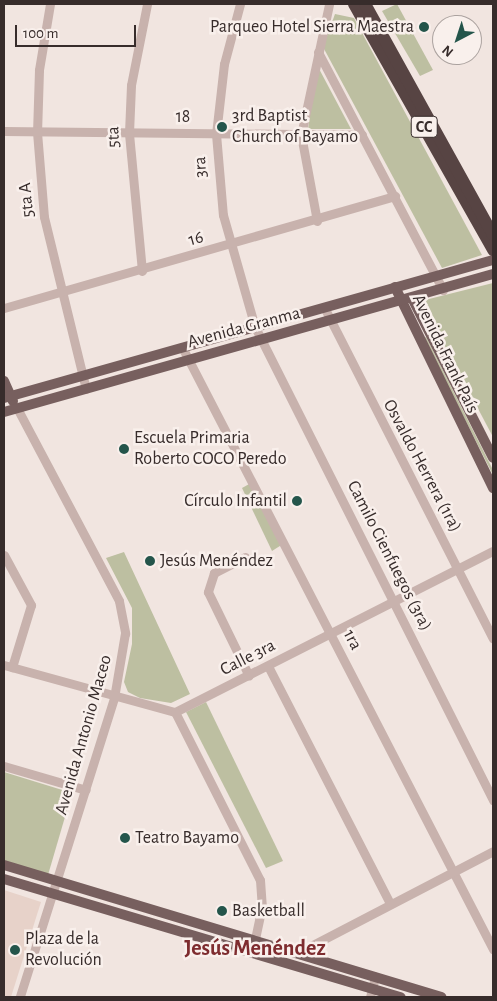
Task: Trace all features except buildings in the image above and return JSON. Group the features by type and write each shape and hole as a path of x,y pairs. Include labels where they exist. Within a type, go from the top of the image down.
{"highway":[{"name":"CC","path":"354,4 493,250"},
{"name":"CC","path":"365,4 493,235"}],"main road":[{"name":"Avenida Granma","path":"7,397 493,260"},
{"name":"Avenida Granma","path":"4,412 443,290 493,274"},
{"name":"Avenida Frank País","path":"395,287 400,302 493,488"},
{"name":"Avenida Frank País","path":"412,298 493,458"},
{"name":"Avenida Antonio Maceo","path":"4,381 7,397 17,408"},
{"path":"4,865 441,997"},
{"path":"4,879 252,953 371,993 401,997"}],"street":[{"name":"5ta A","path":"50,4 39,70 37,132 44,217 60,293 84,375 86,389"},
{"name":"5ta","path":"142,271 129,133 131,85 147,4"},
{"name":"3ra","path":"240,4 224,64 216,134 219,185 231,246 256,327"},
{"path":"317,221 301,134 329,4"},
{"path":"318,52 443,290"},
{"name":"18","path":"4,131 362,134"},
{"name":"16","path":"4,308 231,246 395,196"},
{"name":"Avenida Frank País","path":"407,284 412,298"},
{"name":"Osvaldo Herrera (1ra)","path":"324,308 328,322 493,638"},
{"name":"Camilo Cienfuegos (3ra)","path":"256,327 493,800"},
{"name":"1ra","path":"182,347 493,949"},
{"name":"Avenida Antonio Maceo","path":"17,408 118,601 125,633 114,698 20,997"},
{"name":"Calle 3ra","path":"174,712 249,676 394,600 493,551"},
{"path":"4,555 31,605 8,666 114,698 174,712 260,880 262,906 252,953"},
{"path":"245,557 214,573 208,592 249,676"},
{"path":"268,666 390,903"},
{"path":"4,766 86,790"},
{"path":"302,955 303,950 493,851"},
{"path":"371,993 375,977"}],"green space":[{"path":"397,4 433,70 420,76 382,11"},
{"path":"335,14 354,18 482,255 442,268 323,47"},
{"path":"317,65 351,129 308,129"},
{"path":"493,283 493,437 421,301"},
{"path":"426,337 493,470 493,475 424,338"},
{"path":"251,483 283,544 272,551 242,488"},
{"path":"124,552 190,694 171,703 140,698 128,692 124,682 132,644 132,608 106,558"},
{"path":"206,702 283,861 266,868 186,712"},
{"path":"4,772 72,793 48,875 4,862"}],"shaded area":[{"name":"Plaza de la Revolución","path":"4,890 41,902 11,997 4,997"}],"place":[{"name":"Parqueo Hotel Sierra Maestra","path":"424,27"},
{"name":"3rd Baptist Church of Bayamo","path":"222,127"},
{"name":"Escuela Primaria Roberto COCO Peredo","path":"124,449"},
{"name":"Círculo Infantil","path":"297,501"},
{"name":"Jesús Menéndez","path":"150,561"},
{"name":"Teatro Bayamo","path":"125,838"},
{"name":"Basketball","path":"222,911"},
{"name":"Plaza de la Revolución","path":"15,950"}],"district":[{"name":"Jesús Menéndez","path":"255,949"}]}
